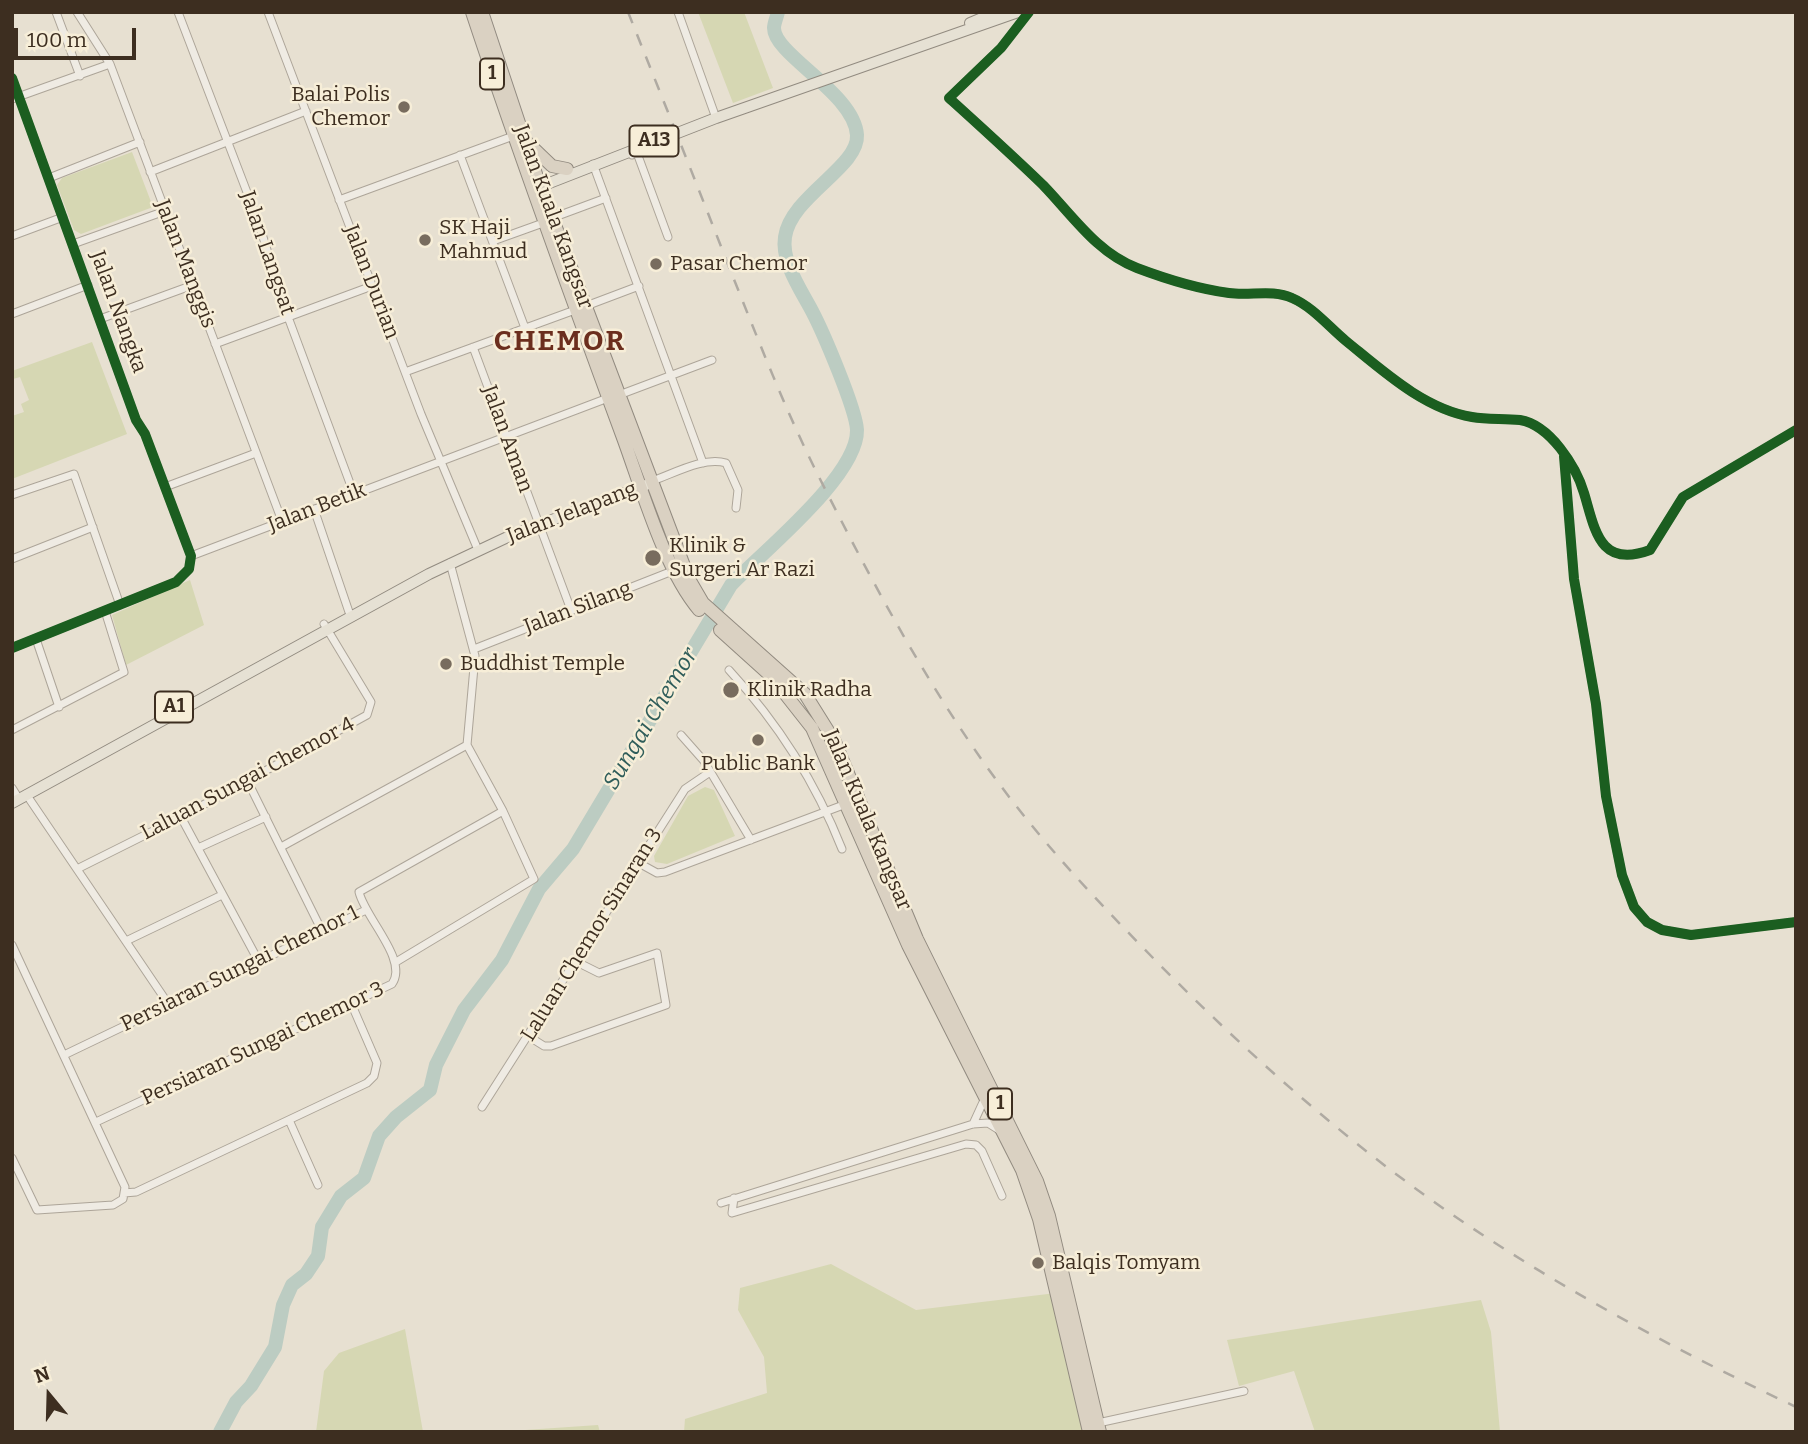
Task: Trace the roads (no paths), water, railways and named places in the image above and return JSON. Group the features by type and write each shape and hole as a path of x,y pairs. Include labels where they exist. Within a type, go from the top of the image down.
{"highway":[{"name":"Jalan Kuala Kangsar","path":"472,12 519,135"},
{"name":"Jalan Kuala Kangsar","path":"482,12 534,185 644,483 679,569 701,606 771,676 804,715 908,945 1003,1132 1037,1209 1093,1428"},
{"path":"519,135 541,159 558,169 567,169"},
{"name":"Jalan Kuala Kangsar","path":"725,629 792,680 824,720 917,939 1037,1181 1051,1226 1093,1428"},
{"path":"824,720 847,787 846,804 857,811 873,833"}],"main road":[{"name":"A13","path":"896,53 996,12"},
{"name":"A13","path":"594,166 716,118 1018,12"},
{"path":"534,185 567,169 594,166"},
{"path":"534,185 594,166"},
{"name":"Jalan Jelapang","path":"17,796 349,613 477,548 538,522 644,483"},
{"name":"Jalan Jelapang","path":"349,613 477,548"}],"street":[{"path":"55,12 80,76"},
{"name":"Jalan Manggis","path":"77,12 110,64 282,522"},
{"name":"Jalan Langsat","path":"178,12 258,221 288,317 354,494"},
{"name":"Jalan Durian","path":"268,12 405,372 477,548"},
{"path":"678,12 716,118"},
{"path":"1029,12 1001,48 950,98 1041,184 1097,244 1121,262 1166,278 1221,292 1274,293 1290,297 1368,359 1427,401 1472,417 1531,423 1546,434 1579,478 1597,538 1610,550 1630,555 1650,550 1683,496 1796,430"},
{"path":"16,98 110,64"},
{"name":"Jalan Nangka","path":"12,78 16,98 49,177 136,420 145,434 191,556"},
{"path":"150,172 306,111"},
{"path":"339,200 519,135"},
{"path":"49,177 140,142"},
{"path":"668,237 637,153 594,166 704,463"},
{"path":"460,155 526,328"},
{"path":"493,241 606,198"},
{"path":"73,244 165,211"},
{"path":"12,236 63,217"},
{"path":"12,314 88,285"},
{"path":"100,319 193,285"},
{"path":"215,344 372,286"},
{"path":"405,372 639,286"},
{"name":"Jalan Aman","path":"473,347 571,610"},
{"name":"Jalan Betik","path":"191,556 712,360"},
{"path":"165,486 256,453"},
{"path":"1564,456 1574,579 1596,704 1606,796 1627,893 1647,922 1674,934 1691,935 1796,922"},
{"path":"644,483 717,460 726,463 738,490 736,508"},
{"path":"12,495 70,472 74,474 120,605"},
{"path":"314,509 349,613"},
{"path":"12,558 93,527"},
{"path":"12,648 176,582 189,569 191,556"},
{"path":"396,962 534,879 503,811 467,745 474,649 450,563"},
{"name":"Jalan Silang","path":"474,649 679,569"},
{"path":"12,730 120,677 124,666 105,611"},
{"name":"Laluan Sungai Chemor 4","path":"77,869 181,817 367,715 371,702 326,626"},
{"path":"36,639 59,707"},
{"path":"729,670 767,713 827,811 842,849"},
{"path":"681,735 710,772 751,840"},
{"path":"281,847 467,745"},
{"name":"Laluan Chemor Sinaran 3","path":"482,1107 685,789 710,772"},
{"path":"247,780 321,931"},
{"path":"17,796 77,869 169,1005"},
{"path":"638,862 661,873 846,804"},
{"name":"Persiaran Sungai Chemor 1","path":"64,1055 366,909 359,896 362,889 503,811"},
{"path":"181,817 259,962"},
{"path":"198,848 266,817"},
{"path":"126,941 222,895"},
{"name":"Persiaran Sungai Chemor 3","path":"96,1122 392,984 397,976 396,962 366,909"},
{"path":"12,944 125,1187 123,1196"},
{"path":"528,1036 544,1046 551,1046 666,1005 657,953 599,973 576,961"},
{"path":"12,1158 37,1210 113,1205 123,1196 367,1083 374,1076 377,1063 351,1003"},
{"path":"973,1124 985,1097"},
{"path":"289,1120 318,1185"},
{"path":"720,1203 973,1124 988,1123 1003,1132"},
{"path":"927,1138 933,1154"},
{"path":"734,1198 732,1213 976,1144 982,1151 1002,1196"},
{"path":"1093,1428 1244,1391"}],"waterway":[{"name":"Sungai Chemor","path":"220,1432 236,1402 251,1386 275,1347 283,1305 292,1285 306,1274 318,1256 322,1227 341,1196 364,1178 379,1136 396,1117 430,1090 436,1065 464,1010 502,960 539,889 573,849 731,585 806,513 842,469 853,449 857,430 851,406 824,336 789,266 785,237 799,208 847,159 855,147 857,135 853,119 843,104 777,39 774,28 778,12"}],"railway":[{"path":"628,12 759,343 814,467 882,598 933,686 988,768 1033,827 1102,905 1190,995 1297,1094 1372,1156 1450,1213 1533,1267 1663,1340 1796,1407"}],"place":[{"name":"Balai Polis Chemor","path":"404,107"},
{"name":"SK Haji Mahmud","path":"425,240"},
{"name":"Pasar Chemor","path":"656,264"},
{"name":"Klinik & Surgeri Ar Razi","path":"653,558"},
{"name":"Buddhist Temple","path":"446,664"},
{"name":"Klinik Radha","path":"731,690"},
{"name":"Public Bank","path":"758,740"},
{"name":"Balqis Tomyam","path":"1038,1263"}],"district":[{"name":"CHEMOR","path":"560,342"}]}
